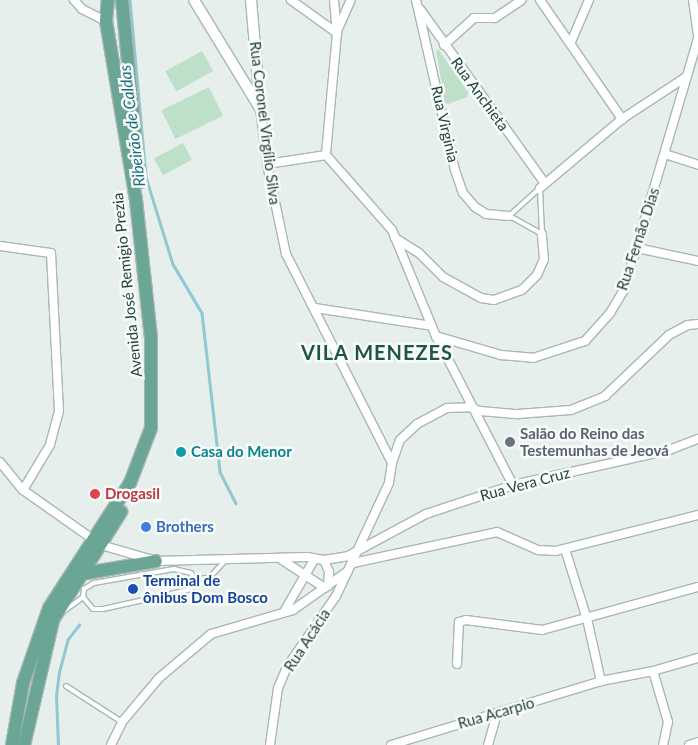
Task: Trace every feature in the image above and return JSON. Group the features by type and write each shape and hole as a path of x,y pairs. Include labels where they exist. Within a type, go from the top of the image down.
{"main road":[{"name":"Avenida José Remigio Prezia","path":"24,745 53,620 82,574 97,542 139,465 148,443 153,409 151,338 136,200 106,21 108,0"},
{"name":"Avenida José Remigio Prezia","path":"12,745 23,683 49,608 137,484 155,445 159,361 122,0"},
{"path":"82,574 156,561"}],"street":[{"path":"74,0 82,9 106,21"},
{"path":"194,0 241,80 260,108"},
{"name":"Rua Coronel Virgílio Silva","path":"251,0 260,108 267,164 284,246 294,272 315,308 392,462"},
{"path":"290,0 337,33"},
{"path":"334,0 337,33 326,155 395,238 436,336 470,407 513,485"},
{"path":"337,33 350,0"},
{"path":"444,45 474,18 495,18 522,0"},
{"path":"540,0 571,42 622,119"},
{"path":"571,42 589,0"},
{"path":"694,2 698,37"},
{"name":"Rua Anchieta","path":"417,3 444,45 542,185"},
{"name":"Rua Virginia","path":"417,3 455,170 463,193 475,207 486,214 509,216"},
{"name":"Rua Fernão Dias","path":"436,336 516,358 547,354 584,341 610,313 624,290 686,77 695,66 698,37"},
{"path":"241,80 258,75"},
{"path":"542,185 622,119 686,77"},
{"path":"665,154 698,165"},
{"path":"267,164 326,155"},
{"path":"395,238 419,253 443,277 481,298 494,300 522,290 538,275 544,259 542,234"},
{"path":"0,246 51,253 59,411 50,445 23,490"},
{"path":"637,248 698,261"},
{"path":"315,308 432,326"},
{"path":"111,745 122,722 159,678 211,634 285,610 293,610 326,587 351,566 389,483 392,462 400,440 417,424 447,408 470,407 480,411 518,414 571,410 605,396 669,335 688,325 698,324"},
{"name":"Rua Vera Cruz","path":"0,462 23,490 97,542 156,561 282,560 307,557 314,560 324,560 344,558 426,514 513,485 669,450 698,439"},
{"path":"351,566 497,532 538,550 565,549 698,516"},
{"path":"565,549 587,618 601,681"},
{"path":"282,560 303,576 326,587"},
{"path":"285,610 314,560"},
{"path":"324,560 329,572 326,587"},
{"name":"Rua Acácia","path":"270,745 278,688 287,667 336,596 351,566"},
{"path":"457,664 459,622 466,620 542,630 698,587"},
{"name":"Rua Acarpio","path":"391,745 601,681 653,672 698,658"},
{"path":"653,672 668,722 663,745"},
{"path":"488,745 497,714"},
{"path":"689,745 698,742"}],"lane":[{"path":"542,185 542,234 509,216 542,185"},
{"path":"195,580 210,577 225,561"},
{"path":"174,569 191,573 195,580 194,586 188,590 103,609 93,610 83,597 84,589 94,583 174,569"},
{"path":"53,620 83,597"},
{"path":"66,686 122,722"}],"green space":[{"path":"436,50 439,50 468,92 467,97 448,104 445,103"},
{"path":"202,51 213,71 176,91 165,71"},
{"path":"209,87 223,116 175,139 161,110"},
{"path":"183,143 192,160 163,175 154,158"}],"waterway":[{"name":"Ribeirão de Caldas","path":"130,0 146,177 173,264 202,313 220,472 236,503"},
{"name":"Ribeirão de Caldas","path":"58,745 56,696 59,672 68,639 79,625"}],"place":[{"name":"Salão do Reino das Testemunhas de Jeová","path":"510,442"},
{"name":"Casa do Menor","path":"181,452"},
{"name":"Drogasil","path":"95,494"},
{"name":"Brothers","path":"146,527"},
{"name":"Terminal de ônibus Dom Bosco","path":"133,589"}],"district":[{"name":"VILA MENEZES","path":"377,352"}]}
